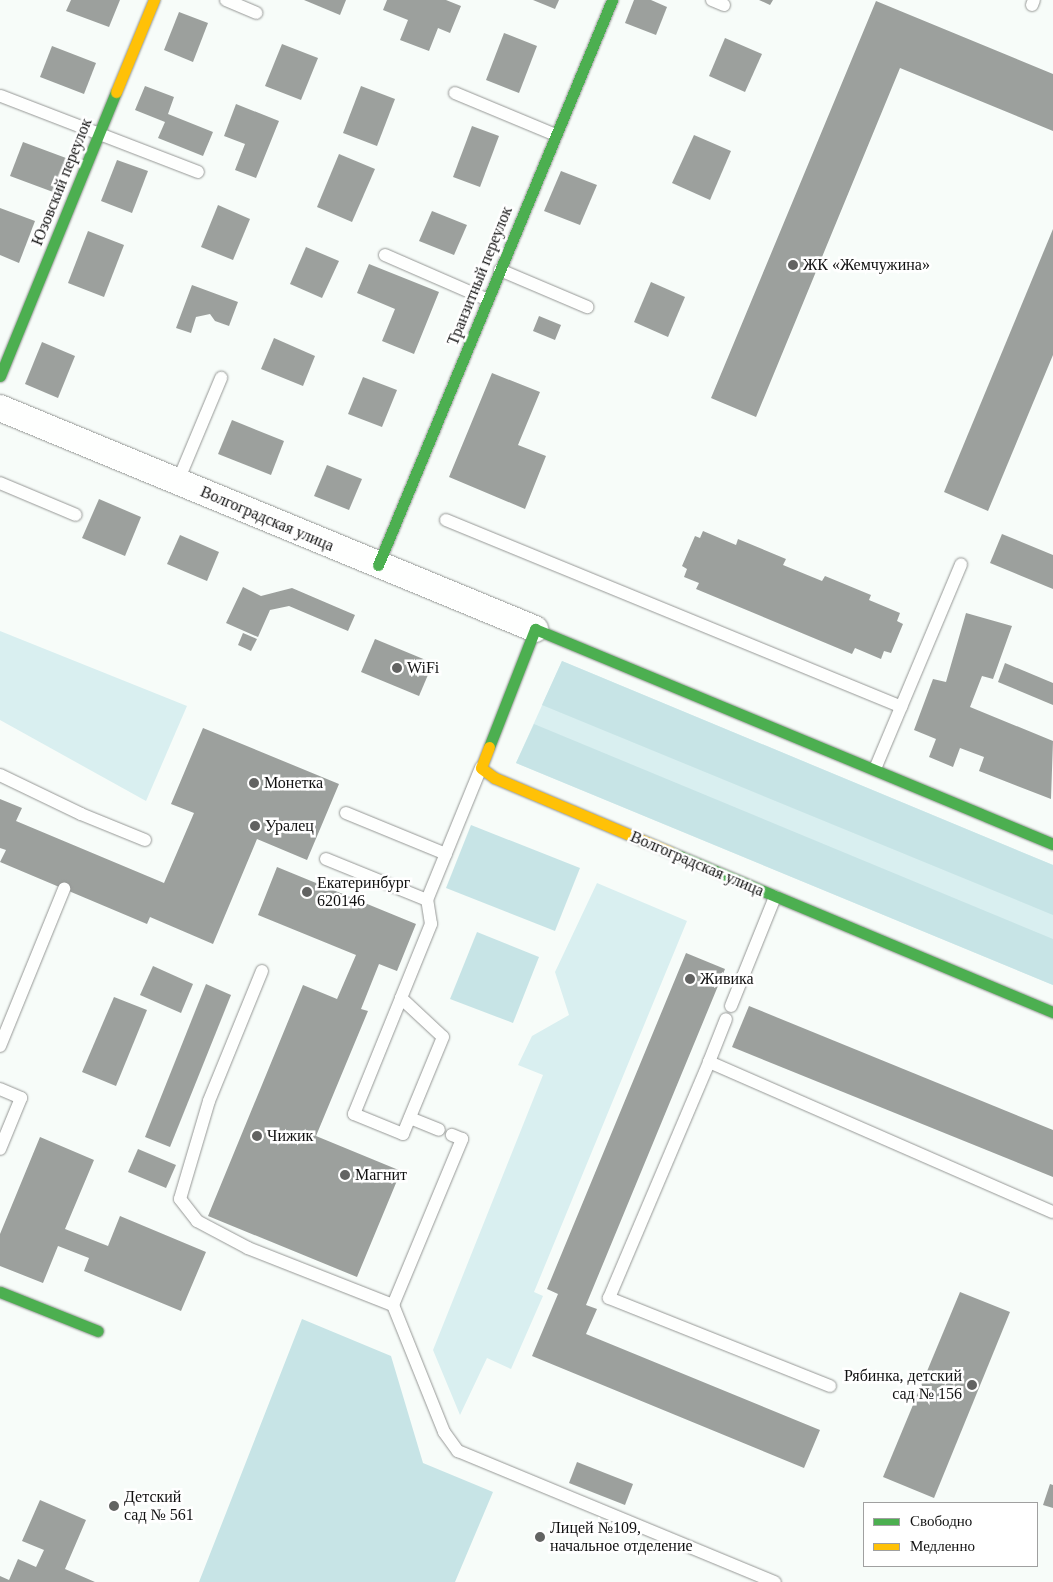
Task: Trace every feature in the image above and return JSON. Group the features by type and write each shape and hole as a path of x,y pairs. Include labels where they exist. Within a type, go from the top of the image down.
{"street":[{"name":"Юзовский переулок","path":"0,376 154,0"},
{"name":"Транзитный переулок","path":"378,565 612,0"},
{"name":"Волгоградская улица","path":"0,408 1053,844"},
{"path":"481,768 535,629"},
{"name":"Волгоградская улица","path":"481,768 495,778 1053,1012"},
{"path":"0,1292 98,1331"}],"lane":[{"path":"226,0 256,13"},
{"path":"455,93 556,135"},
{"path":"1,96 198,172"},
{"path":"385,255 488,300"},
{"path":"500,270 587,307"},
{"path":"178,481 221,378"},
{"path":"0,483 76,515"},
{"path":"446,520 901,707"},
{"path":"875,769 960,564"},
{"path":"401,998 444,1037 403,1134 354,1114 401,998 431,924 427,900 481,768"},
{"path":"0,775 81,814 145,840"},
{"path":"346,813 446,854"},
{"path":"326,858 427,900"},
{"path":"0,1046 64,889"},
{"path":"731,1006 775,897"},
{"path":"262,971 209,1101 180,1199 197,1221 248,1248 393,1305"},
{"path":"726,1019 609,1298 830,1386"},
{"path":"708,1062 1053,1212"},
{"path":"0,1089 21,1098 0,1149"},
{"path":"410,1118 439,1130"},
{"path":"452,1135 462,1139 393,1305 444,1432 458,1451 775,1582"}],"shaded area":[{"path":"0,631 187,706 146,801 0,720"},
{"path":"562,661 1053,865 1053,985 516,763"},
{"path":"562,661 1053,865 1053,915 542,705"},
{"path":"534,724 1053,939 1053,985 516,763"},
{"path":"471,825 580,868 555,931 446,888"},
{"path":"597,883 687,921 534,1292 543,1296 511,1369 487,1358 460,1415 433,1350 543,1075 518,1065 532,1036 569,1015 555,972"},
{"path":"477,932 539,957 513,1023 450,999"},
{"path":"302,1319 391,1356 423,1463 493,1492 455,1582 199,1582"}],"building":[{"path":"71,0 120,0 109,27 66,11"},
{"path":"304,0 346,0 340,15"},
{"path":"387,0 446,0 461,6 450,33 438,28 429,51 400,40 408,20 383,10"},
{"path":"533,0 559,0 555,9"},
{"path":"634,0 651,0 667,7 656,35 625,23"},
{"path":"759,0 773,0 770,5"},
{"name":"ЖК «Жемчужина»","path":"876,1 1053,74 1053,131 900,68 756,417 711,398"},
{"path":"179,12 208,23 193,62 164,50"},
{"path":"504,33 537,46 519,93 486,80"},
{"path":"725,38 762,54 745,92 709,76"},
{"path":"282,44 318,58 301,100 265,86"},
{"path":"52,46 96,63 84,94 40,77"},
{"path":"145,86 174,97 168,114 213,132 203,156 158,138 165,122 135,110"},
{"path":"361,86 395,99 377,146 343,133"},
{"path":"236,104 279,121 256,178 235,170 245,144 224,136"},
{"path":"472,126 499,136 480,187 453,177"},
{"path":"694,135 731,151 710,200 672,183"},
{"path":"23,142 66,158 53,192 10,176"},
{"path":"339,154 375,169 352,222 317,207"},
{"path":"117,160 148,171 132,213 101,201"},
{"path":"561,171 597,185 580,225 544,211"},
{"path":"218,205 250,219 233,260 201,247"},
{"path":"0,208 35,221 19,263 0,255"},
{"path":"432,211 467,225 454,255 419,241"},
{"path":"1053,229 1053,355 988,511 944,492"},
{"path":"88,231 124,245 104,297 68,283"},
{"path":"306,247 339,261 322,298 290,284"},
{"path":"369,264 439,292 414,354 382,341 395,309 357,293"},
{"path":"651,282 685,297 668,337 634,322"},
{"path":"192,285 238,302 229,326 215,321 210,314 196,317 191,333 176,328"},
{"path":"539,316 561,325 555,340 533,331"},
{"path":"274,338 315,356 303,386 261,369"},
{"path":"42,342 75,356 58,398 25,384"},
{"path":"492,373 540,392 518,445 546,456 525,509 449,477"},
{"path":"363,377 397,390 382,427 348,414"},
{"path":"232,420 284,441 271,475 218,454"},
{"path":"327,465 362,479 349,510 314,496"},
{"path":"99,499 141,517 125,556 82,538"},
{"path":"703,531 736,545 738,539 786,559 783,565 822,581 825,576 871,595 869,600 900,613 897,621 903,624 891,653 884,651 881,659 855,648 852,654 696,589 699,583 684,577 687,569 682,566 695,536 700,538"},
{"path":"1002,534 1053,555 1053,589 990,563"},
{"path":"180,535 219,552 207,581 167,564"},
{"path":"243,587 261,596 292,588 355,615 348,631 289,606 270,610 258,637 226,623"},
{"path":"966,613 1012,626 993,679 982,676 970,707 1053,741 1051,799 979,771 984,757 960,748 953,767 929,757 936,739 914,730 933,679 946,682"},
{"path":"243,633 257,639 251,651 238,645"},
{"name":"WiFi","path":"375,639 433,663 419,696 361,672"},
{"path":"1005,663 1053,683 1053,705 998,682"},
{"name":"Уралец","path":"203,728 339,784 307,860 257,839 213,944 150,917 147,924 0,862 6,850 0,848 0,799 22,808 16,821 164,883 194,813 171,804"},
{"path":"277,867 416,924 397,971 379,964 361,1009 368,1011 316,1136 401,1171 357,1277 208,1216 303,985 337,999 356,955 258,915"},
{"path":"686,953 725,969 586,1305 597,1309 586,1334 820,1430 804,1468 532,1356 558,1294 547,1289"},
{"path":"153,966 193,984 181,1013 140,995"},
{"path":"206,984 231,995 170,1147 145,1137"},
{"path":"114,997 147,1010 116,1086 82,1072"},
{"path":"749,1006 1053,1130 1053,1177 732,1047"},
{"path":"40,1137 94,1160 65,1229 108,1246 120,1216 206,1252 181,1311 84,1271 89,1258 58,1246 43,1283 0,1266 0,1234"},
{"path":"138,1149 176,1165 166,1188 128,1172"},
{"path":"960,1292 1010,1312 934,1498 883,1477"},
{"path":"577,1462 633,1484 625,1505 569,1483"},
{"path":"1050,1484 1053,1485 1053,1508 1043,1505"},
{"path":"40,1500 86,1520 65,1569 95,1582 0,1582 0,1576 9,1580 18,1559 36,1567 44,1550 22,1541"}],"traffic: fast":[{"path":"378,565 612,0"},
{"path":"0,376 116,92"},
{"path":"489,747 535,629 1053,844"},
{"path":"670,852 1053,1012"},
{"path":"0,1292 98,1331"}],"traffic: slow":[{"path":"116,92 154,0"},
{"path":"489,747 481,768 495,778 670,852"}],"place":[{"name":"ЖК «Жемчужина»","path":"793,265"},
{"name":"WiFi","path":"397,668"},
{"name":"Монетка","path":"254,783"},
{"name":"Уралец","path":"255,826"},
{"name":"Екатеринбург 620146","path":"307,892"},
{"name":"Живика","path":"690,979"},
{"name":"Чижик","path":"257,1136"},
{"name":"Магнит","path":"345,1175"},
{"name":"Рябинка, детский сад № 156","path":"972,1385"},
{"name":"Детский сад № 561","path":"114,1506"},
{"name":"Лицей №109, начальное отделение","path":"540,1537"}]}
